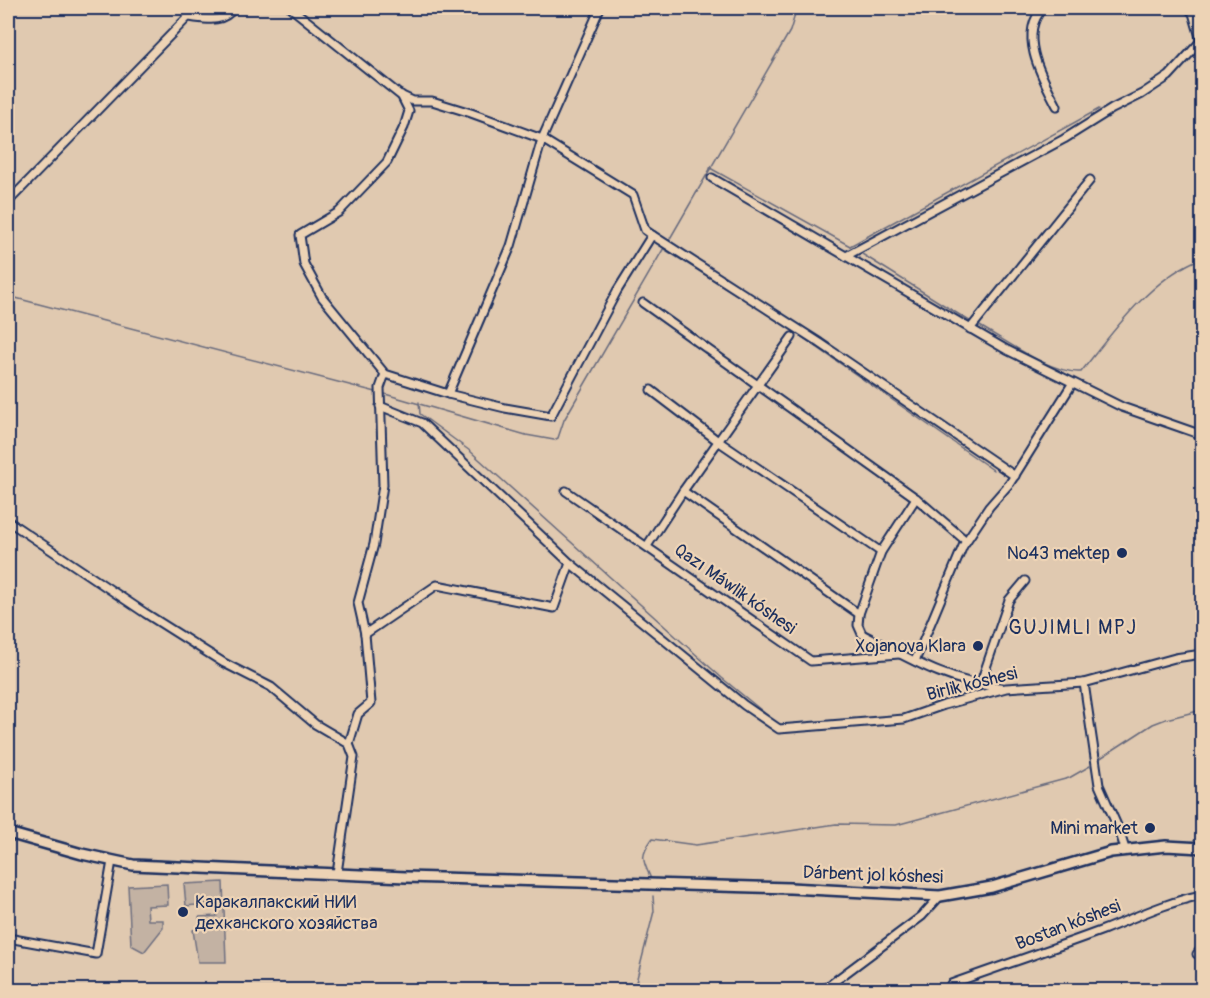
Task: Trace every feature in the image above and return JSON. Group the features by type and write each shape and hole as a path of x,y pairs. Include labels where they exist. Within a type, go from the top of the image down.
{"main road":[{"name":"Dárbent jol kóshesi","path":"8,833 112,861 162,866 644,885 790,888 940,896 992,887 1125,849 1166,846 1203,848"}],"street":[{"path":"8,202 188,16 216,20 229,14 234,8"},
{"path":"291,8 400,95 413,101 432,101 471,113 542,140 633,195 645,230 820,343 1015,476"},
{"path":"448,394 511,246 542,140 600,8"},
{"path":"1042,8 1038,12 1031,31 1036,65 1057,106"},
{"path":"846,256 1064,139 1169,76 1202,42 1193,13 1188,8"},
{"path":"400,95 409,111 387,162 339,212 300,235 304,264 322,297 386,374 448,394 551,416 617,291 652,235"},
{"path":"712,178 1007,350 1122,407 1203,435"},
{"path":"970,329 1090,180"},
{"path":"643,303 916,498 966,541"},
{"path":"647,546 792,337"},
{"path":"338,873 354,757 349,744 358,714 371,703 365,634 358,603 374,544 383,485 380,388 386,374"},
{"path":"915,661 966,541 1015,476 1072,384"},
{"path":"651,390 718,441 881,552"},
{"path":"365,634 437,585 554,608 570,563 422,423 380,406"},
{"name":"Qazı Máwlik kóshesi","path":"566,491 811,662 901,654"},
{"path":"683,491 859,614"},
{"path":"916,498 881,552 859,614 858,625 862,634 932,670 980,685 1006,688"},
{"path":"8,521 214,657 272,687 315,724 349,744"},
{"name":"Birlik kóshesi","path":"570,563 744,705 779,729 784,730 904,719 1006,688 1084,682 1175,658 1203,654"},
{"path":"980,685 1009,600 1025,581"},
{"path":"1084,682 1099,785 1125,849"},
{"path":"8,938 96,954 112,861"},
{"path":"823,990 922,916 940,896"},
{"name":"Bostan kóshesi","path":"948,990 951,984 1104,929 1151,909 1183,899 1203,896"}],"shaded area":[{"path":"223,882 226,962 198,962 193,930 200,928 199,917 217,916 216,903 186,906 184,884"},
{"path":"167,884 168,905 147,906 148,920 163,920 163,928 144,952 131,945 128,886"}],"waterway":[{"path":"668,242 790,31 797,8"},
{"path":"850,246 1099,109"},
{"path":"710,168 850,246"},
{"path":"385,394 526,435 554,440 558,438 564,420 665,246"},
{"path":"664,249 782,323 993,470"},
{"path":"862,254 971,322"},
{"path":"978,325 1042,362 1056,368 1081,372 1118,325 1146,295 1178,270 1195,261"},
{"path":"8,296 376,392"},
{"path":"419,402 420,414 470,451 722,678 767,715"},
{"path":"1099,759 1153,724 1202,710"},
{"path":"651,879 644,855 652,839 696,845 836,824 896,825 1069,778 1090,766"},
{"path":"634,990 654,911 653,896"}],"place":[{"name":"№43 mektep","path":"1122,553"},
{"name":"Xojanova Klara","path":"978,646"},
{"name":"Mini market","path":"1150,828"},
{"name":"Каракалпакский НИИ дехканского хозяйства","path":"183,912"}],"district":[{"name":"GUJIMLI MPJ","path":"1073,627"}]}
